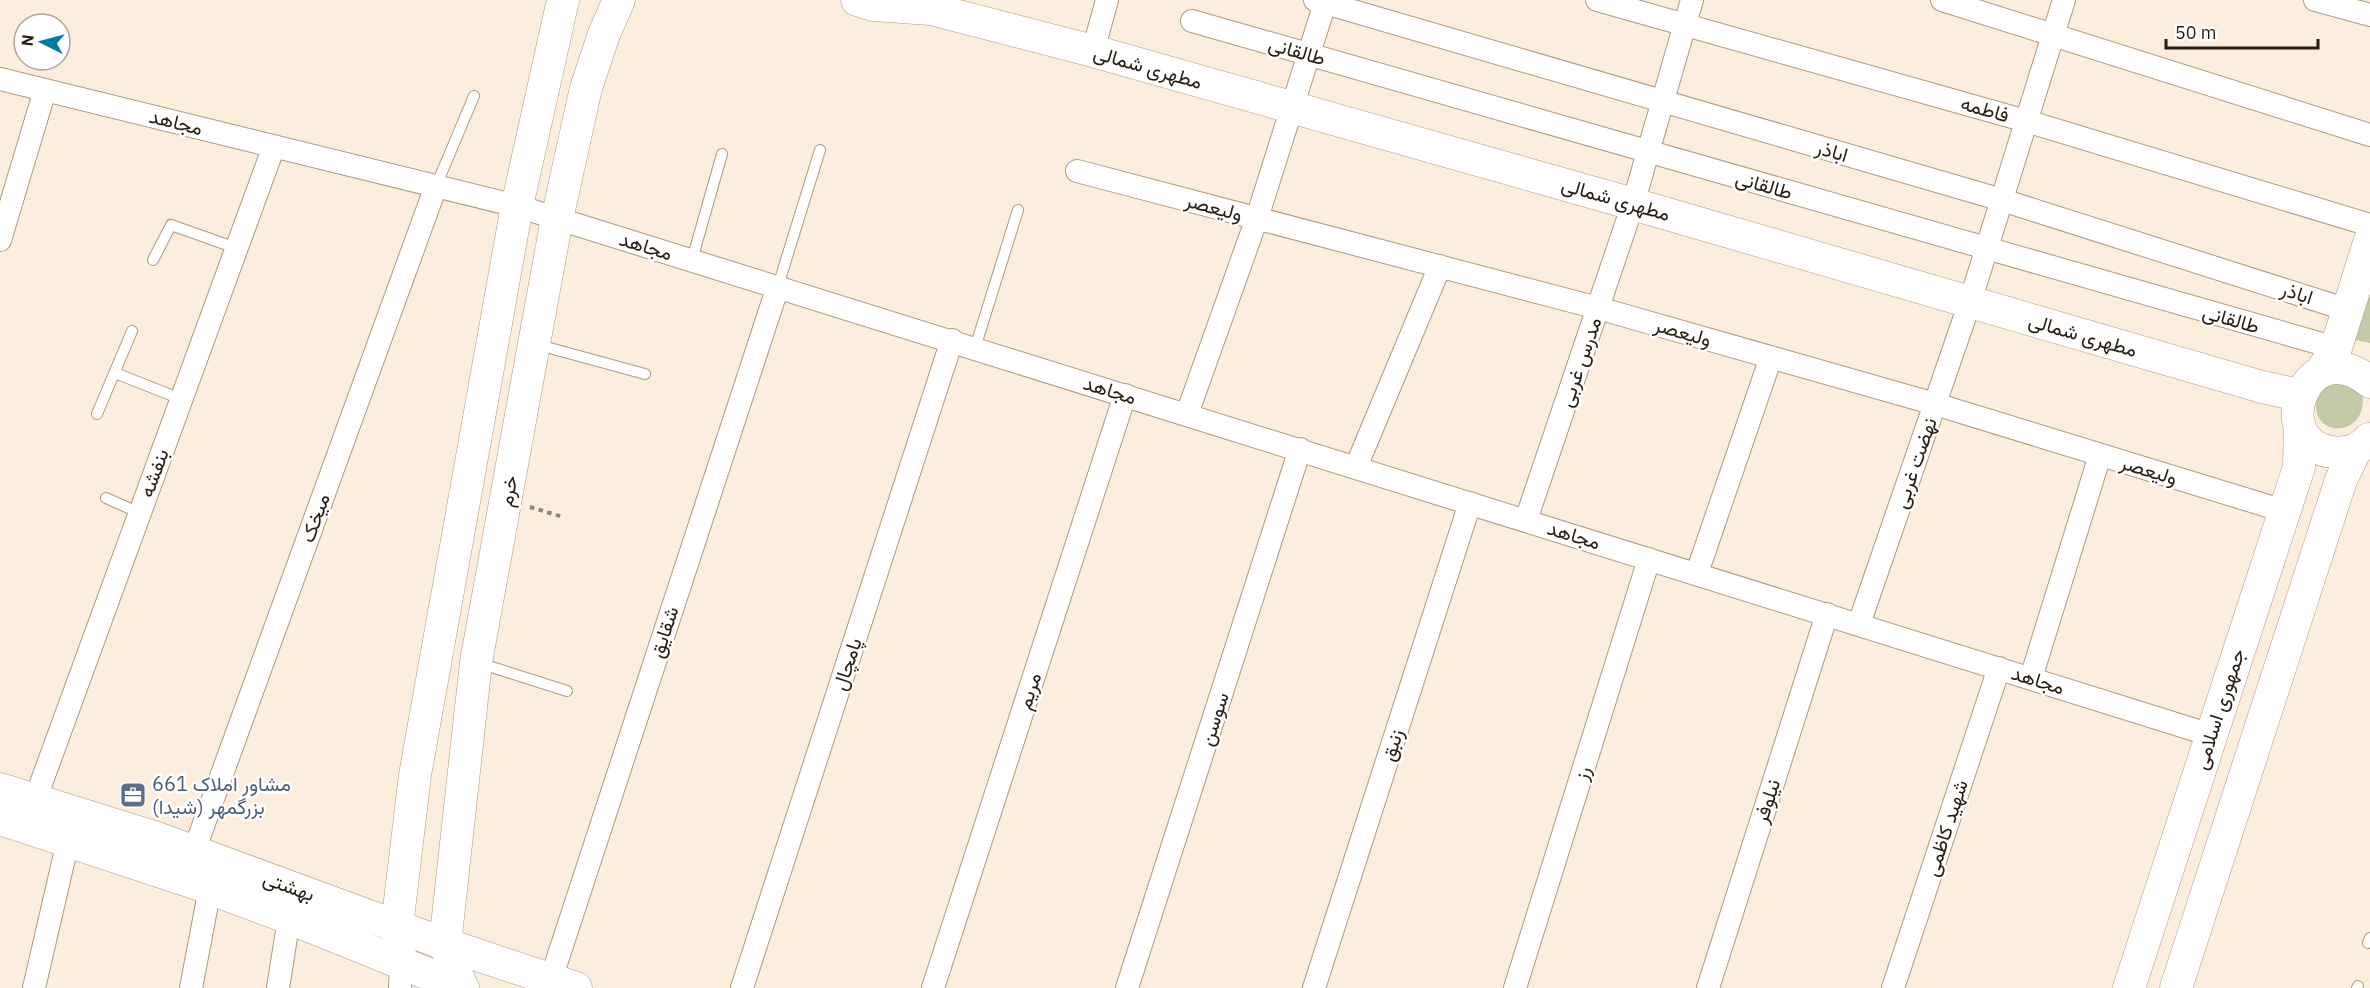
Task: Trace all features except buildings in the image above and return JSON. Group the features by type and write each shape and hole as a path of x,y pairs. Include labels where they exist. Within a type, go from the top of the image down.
{"street":[{"path":"400,976 397,926 415,775 517,206 563,0"},
{"name":"خرم","path":"462,988 446,944 476,662 557,219 586,88 604,34 619,0"},
{"name":"مطهری شمالی","path":"857,0 873,5 926,3 1633,204 2262,387 2299,395"},
{"path":"1093,51 1107,0"},
{"name":"فاطمه","path":"1598,0 2026,121 2370,225"},
{"name":"مدرس غربی","path":"1526,520 1633,204 1692,0"},
{"path":"1942,0 2053,33 2370,135"},
{"name":"نهضت غربی","path":"1859,624 1970,302 2064,0"},
{"path":"2315,0 2370,15"},
{"path":"1187,414 1294,108 1310,55 1322,1"},
{"name":"اباذر","path":"1322,1 2002,200 2348,310"},
{"name":"طالقانی","path":"1192,21 1986,249 2329,360"},
{"name":"مجاهد","path":"0,79 517,206 2211,735"},
{"path":"0,240 45,90"},
{"name":"بنفشه","path":"35,800 274,146"},
{"name":"ولیعصر","path":"1077,171 1598,308 1935,404 2284,511"},
{"name":"میخک","path":"194,851 436,186"},
{"path":"2299,395 2304,386 2329,360 2348,310 2370,240"},
{"path":"1356,467 1440,266"},
{"name":"شقایق","path":"564,983 777,286"},
{"name":"پامچال","path":"742,988 952,340"},
{"path":"1697,573 1771,357"},
{"path":"2329,360 2334,368 2348,369 2360,374 2370,382"},
{"name":"مریم","path":"933,988 1125,394"},
{"name":"جمهوری اسلامی","path":"2129,988 2299,466 2300,428 2297,417 2299,395"},
{"path":"2300,428 2307,439 2318,448 2330,452 2343,453 2363,444"},
{"path":"2176,988 2341,480 2363,444"},
{"name":"سوسن","path":"1127,988 1300,449"},
{"path":"2031,678 2100,455"},
{"name":"زنبق","path":"1314,988 1470,502"},
{"name":"رز","path":"1515,988 1649,559"},
{"name":"نیلوفر","path":"1708,988 1827,614"},
{"name":"شهید کاظمی","path":"1893,988 1999,668"},
{"name":"بهشتی","path":"0,789 194,851 446,944 564,983"},
{"name":"بهشتی","path":"0,819 210,888 290,918 400,976 462,988"},
{"path":"34,988 68,841"},
{"path":"191,988 210,888"},
{"path":"2154,908 2198,923"},
{"path":"278,988 290,918"}],"lane":[{"path":"436,186 474,96"},
{"path":"777,286 820,150"},
{"path":"692,260 723,154"},
{"path":"975,348 1018,210"},
{"path":"153,260 171,225 236,248"},
{"path":"97,414 132,331"},
{"path":"534,344 645,374"},
{"path":"115,373 181,399"},
{"path":"106,498 140,513"},
{"path":"476,662 567,691"}],"path":[{"path":"506,499 563,518"}],"green space":[{"path":"2370,289 2370,343 2355,340"},
{"path":"2342,380 2362,393 2362,407 2358,418 2351,425 2332,428 2324,424 2318,416 2316,399 2322,389"}],"place":[{"name":"مشاور املاک 661 بزرگمهر (شیدا)","path":"133,795"}]}
